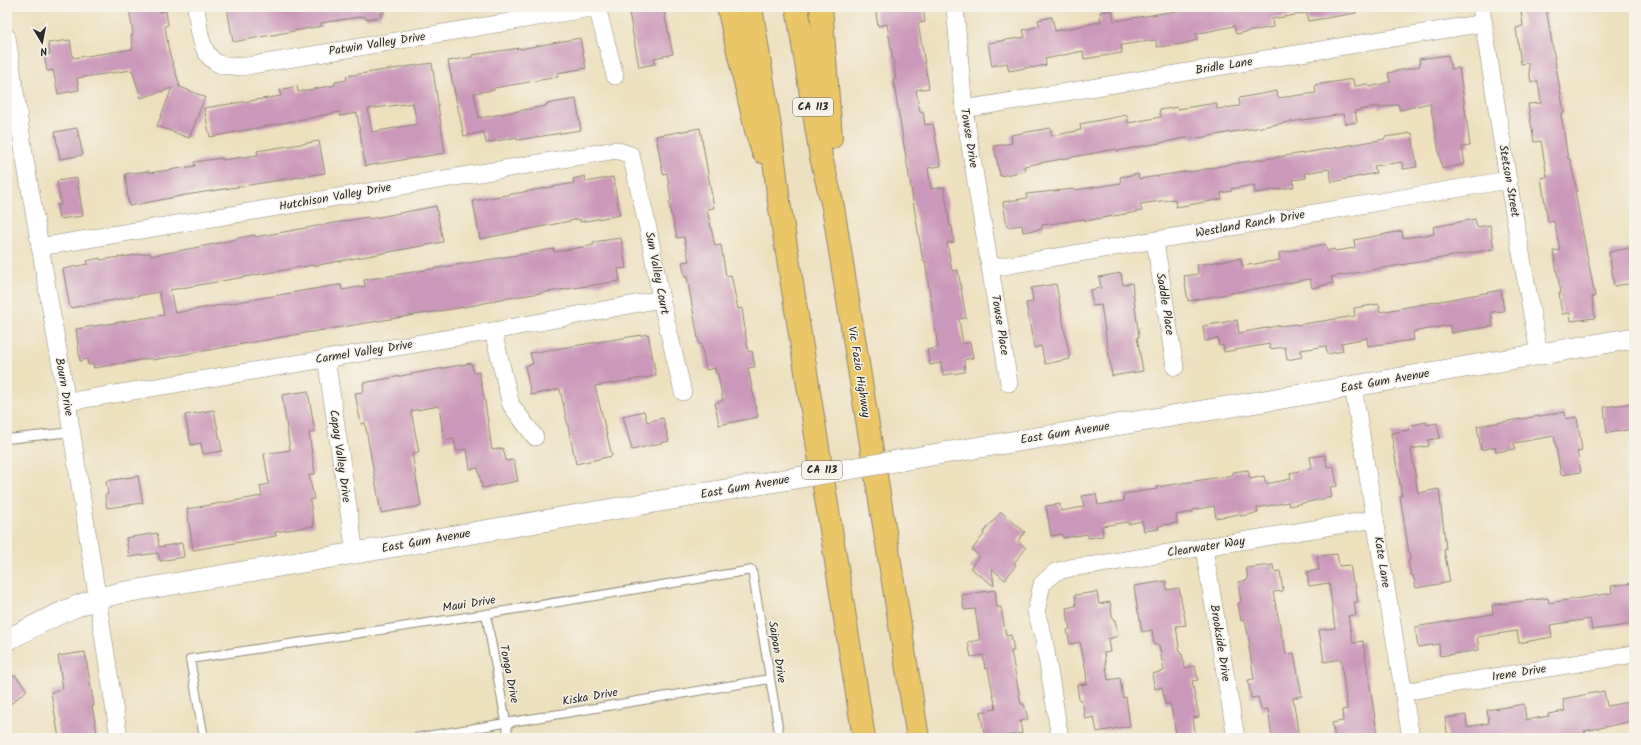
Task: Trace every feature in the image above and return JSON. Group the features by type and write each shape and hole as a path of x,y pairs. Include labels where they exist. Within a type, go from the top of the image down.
{"highway":[{"path":"728,7 756,130 779,202"},
{"name":"CA 113","path":"751,7 770,127 779,202 864,738"},
{"name":"Vic Fazio Highway","path":"797,7 821,156 832,207 918,738"},
{"path":"821,7 832,154 832,207"}],"street":[{"name":"Patwin Valley Drive","path":"196,7 201,38 208,55 221,65 241,67 597,7"},
{"path":"597,7 615,76"},
{"name":"Towse Drive","path":"955,7 964,109 991,268"},
{"name":"Bridle Lane","path":"964,109 1482,15"},
{"name":"Stetson Street","path":"1482,15 1508,180 1539,354"},
{"name":"Bourn Drive","path":"7,37 24,160 72,432 119,738"},
{"name":"Hutchison Valley Drive","path":"40,247 616,150 631,155"},
{"name":"Sun Valley Court","path":"631,155 648,228 661,299 683,392"},
{"name":"Westland Ranch Drive","path":"991,268 1508,180"},
{"name":"Saddle Place","path":"1154,241 1175,367"},
{"name":"Towse Place","path":"991,268 1009,383"},
{"name":"Carmel Valley Drive","path":"67,402 493,331 661,299"},
{"path":"493,331 511,405 535,437"},
{"name":"East Gum Avenue","path":"7,640 76,606 98,598 766,483 1634,338"},
{"name":"Capay Valley Drive","path":"326,358 356,553"},
{"name":"Kate Lane","path":"1353,386 1411,738"},
{"name":"Clearwater Way","path":"1060,738 1044,639 1036,612 1042,584 1055,572 1074,567 1204,548 1375,519"},
{"name":"Brookside Drive","path":"1204,548 1236,738"},
{"name":"Irene Drive","path":"1403,692 1634,654"}],"lane":[{"path":"7,439 72,432"},
{"name":"Maui Drive","path":"204,738 190,659 486,614 752,570"},
{"name":"Saipan Drive","path":"752,570 780,738"},
{"name":"Tonga Drive","path":"486,614 509,738"},
{"name":"Kiska Drive","path":"415,738 770,679"}],"building":[{"path":"129,7 157,7 158,12 166,11 168,25 165,26 169,52 180,86 178,86 205,97 189,138 157,126 172,88 141,98 132,70 77,78 79,90 58,94 53,70 47,71 44,55 50,54 48,43 70,40 73,58 133,49 131,35 133,35"},
{"path":"227,7 383,7 384,13 380,14 381,17 365,19 365,16 321,23 322,26 233,42"},
{"path":"628,7 663,7 673,54 654,58 655,64 639,67"},
{"path":"875,7 923,7 925,22 918,23 929,88 916,90 920,112 923,111 925,125 933,124 941,166 928,168 931,189 944,187 950,226 952,226 954,242 947,243 952,271 958,270 966,318 959,319 963,344 970,342 973,358 964,360 965,372 943,375 941,363 930,365 927,350 938,348 925,261 923,261 893,79 896,79 887,24 878,26"},
{"path":"1201,7 1305,7 1306,13 1272,19 1273,27 1236,34 1234,26 1196,34 1197,40 1183,44 1157,47 1156,40 1121,45 1122,53 1084,59 1083,51 1045,59 1046,65 1031,68 1009,71 1007,63 992,66 988,43 1025,37 1023,30 1040,26 1038,20 1052,17 1055,31 1101,22 1100,12 1112,10 1114,21"},
{"path":"1306,7 1356,7 1356,13 1308,21"},
{"path":"1546,8 1564,113 1561,114 1568,159 1570,159 1577,191 1575,192 1595,296 1592,297 1595,318 1571,321 1570,313 1562,314 1559,293 1561,293 1553,251 1560,250 1554,221 1548,222 1541,178 1547,177 1541,141 1534,142 1528,104 1541,103 1538,81 1531,82 1528,63 1521,64 1516,28 1523,26 1521,11"},
{"path":"580,38 586,68 557,73 558,77 474,93 479,118 576,99 581,130 517,140 517,137 486,143 484,132 464,136 448,61 472,57 472,55 520,49"},
{"path":"1448,55 1451,69 1459,68 1462,87 1470,146 1462,147 1465,164 1442,169 1430,103 1400,110 1398,104 1379,108 1378,106 1355,111 1357,122 1345,124 1343,114 1192,139 1191,137 1117,151 1116,149 1024,166 1025,171 1000,176 994,146 1012,143 1011,135 1050,128 1052,136 1081,130 1080,124 1127,115 1128,123 1161,117 1159,110 1178,107 1178,109 1216,103 1217,109 1240,106 1239,98 1277,91 1278,98 1316,93 1315,85 1353,79 1354,86 1368,84 1369,87 1390,82 1388,73 1420,66 1419,59"},
{"path":"432,63 445,153 365,166 357,113 340,116 340,112 210,137 204,108 281,96 280,90 297,86 298,92 335,85 335,82 347,80 346,76","holes":["413,103 417,124 372,132 368,109"]},
{"path":"77,128 83,155 60,159 55,132"},
{"path":"700,128 714,208 707,209 715,246 721,245 726,276 731,275 738,309 742,308 748,352 752,351 755,367 748,368 758,417 719,425 715,403 723,401 718,374 716,374 715,368 706,370 701,344 699,344 687,277 685,277 682,262 689,261 684,237 677,238 669,202 671,201 667,173 663,174 656,136"},
{"path":"1412,133 1417,167 1403,169 1402,162 1374,166 1376,173 1332,182 1329,169 1305,173 1306,178 1293,180 1294,187 1255,193 1254,185 1231,189 1232,191 1221,193 1222,199 1194,204 1176,207 1175,199 1140,204 1142,211 1085,221 1085,219 1042,225 1042,229 1023,232 1022,225 1007,227 1003,202 1027,198 1026,194 1075,190 1121,183 1120,177 1138,174 1139,179 1190,172 1385,139 1385,137"},
{"path":"319,141 325,173 186,195 129,206 125,174 149,171 149,173 195,166 194,162 258,155 257,151"},
{"path":"585,176 586,182 613,177 620,215 580,222 580,219 480,239 473,201 574,183 573,179"},
{"path":"77,178 83,216 59,219 57,205 61,205 57,181"},
{"path":"436,206 443,242 170,290 175,313 331,286 341,285 342,290 365,286 364,280 554,249 554,252 594,245 593,242 621,238 626,268 618,269 620,281 495,300 470,306 152,360 152,358 94,368 93,364 88,365 87,359 80,361 76,329 164,315 159,292 70,308 63,269 88,264 87,261 100,258 100,260 150,253 151,256 255,235 255,237 368,217 369,219"},
{"path":"1475,219 1477,227 1490,225 1494,249 1331,277 1333,283 1312,288 1310,279 1188,301 1184,276 1198,274 1197,265 1241,258 1242,266 1280,260 1279,253 1325,244 1327,251 1334,249 1335,251 1355,248 1354,240 1402,231 1403,238 1434,234 1433,227"},
{"path":"1634,247 1634,283 1614,286 1609,252"},
{"path":"1121,273 1123,285 1132,283 1139,337 1137,337 1143,371 1112,376 1101,305 1093,306 1090,290 1101,288 1099,277"},
{"path":"1056,284 1070,359 1045,364 1041,346 1034,348 1026,303 1033,302 1031,288"},
{"path":"1501,290 1504,311 1491,312 1493,326 1451,333 1450,325 1413,332 1414,340 1368,346 1367,338 1341,343 1343,351 1327,354 1326,346 1301,350 1302,357 1287,360 1285,347 1270,349 1269,344 1224,352 1223,345 1219,346 1218,338 1205,341 1203,326 1237,320 1239,333 1277,326 1297,325 1355,316 1354,308 1379,304 1380,312"},
{"path":"648,334 656,376 595,386 612,456 576,464 560,389 531,395 525,366 533,364 530,353"},
{"path":"471,363 474,373 479,372 492,450 503,448 506,461 514,460 518,481 482,488 478,468 470,469 467,449 456,451 454,439 444,441 439,406 411,411 419,452 412,453 421,506 381,513 365,423 361,424 355,393 364,392 363,383"},
{"path":"308,391 315,432 309,433 315,474 309,475 314,499 310,500 314,526 275,532 276,536 193,550 187,509 262,496 260,486 269,484 264,454 290,450 282,395"},
{"path":"1634,403 1634,429 1607,433 1604,407"},
{"path":"214,410 222,451 203,454 201,443 191,445 185,415"},
{"path":"644,411 647,422 663,418 669,441 632,450 623,416"},
{"path":"1565,412 1566,419 1577,417 1582,451 1577,452 1581,472 1561,475 1554,436 1514,443 1515,449 1496,452 1495,447 1481,450 1477,426"},
{"path":"1426,422 1427,425 1437,423 1440,438 1428,440 1429,446 1411,449 1418,493 1439,489 1446,549 1444,550 1450,582 1416,588 1408,561 1410,560 1400,496 1402,496 1391,433 1410,430 1409,426"},
{"path":"1325,455 1327,467 1334,466 1337,486 1330,487 1332,497 1289,506 1288,502 1257,508 1258,513 1216,518 1214,506 1176,515 1177,523 1158,526 1159,529 1144,531 1142,521 1128,524 1127,522 1102,526 1103,536 1088,538 1088,534 1063,538 1062,534 1051,536 1046,506 1060,504 1061,511 1084,507 1082,496 1096,494 1098,505 1124,501 1123,494 1233,475 1233,472 1248,470 1250,479 1264,476 1266,484 1291,479 1290,473 1312,468 1310,457"},
{"path":"138,476 143,503 107,508 105,495 108,494 106,481"},
{"path":"1001,512 1025,532 1018,541 1026,548 1014,563 1016,565 1005,580 992,569 994,586 970,568 979,556 972,550 984,534 983,533"},
{"path":"157,533 159,547 182,543 184,557 160,561 158,553 129,557 126,538"},
{"path":"1337,554 1339,566 1350,565 1353,583 1355,583 1358,602 1354,602 1356,615 1348,616 1353,643 1363,641 1378,738 1335,738 1332,723 1343,721 1342,710 1347,709 1341,659 1324,662 1319,630 1335,628 1329,583 1309,586 1307,572 1319,570 1317,556"},
{"path":"1273,565 1274,572 1280,571 1283,591 1273,592 1283,641 1284,640 1286,654 1294,653 1302,696 1293,698 1299,738 1272,738 1268,709 1261,710 1258,697 1251,698 1248,680 1254,679 1245,620 1241,621 1238,603 1241,602 1238,582 1248,580 1246,568"},
{"path":"1166,581 1167,590 1179,588 1186,625 1176,626 1180,654 1182,654 1185,668 1195,666 1198,680 1192,681 1199,717 1193,718 1196,738 1177,738 1170,703 1165,704 1162,687 1155,689 1152,674 1164,671 1159,645 1154,645 1152,630 1142,632 1138,613 1134,586"},
{"path":"1634,583 1634,610 1631,611 1633,624 1592,630 1590,619 1550,625 1552,637 1519,643 1517,631 1477,637 1479,650 1440,656 1439,644 1418,647 1415,627 1493,614 1492,605 1548,598 1549,603 1612,593 1611,586"},
{"path":"995,590 997,607 1001,607 1006,636 1011,635 1014,651 1011,651 1021,704 1024,704 1028,719 1020,721 1022,733 995,738 985,738 980,712 996,709 988,668 985,669 983,655 971,657 968,642 980,640 975,609 964,610 962,595"},
{"path":"1097,592 1099,604 1110,602 1113,620 1115,620 1118,636 1108,639 1110,652 1104,653 1108,680 1120,678 1123,698 1126,697 1130,726 1097,732 1094,717 1085,719 1082,700 1079,700 1077,685 1087,684 1086,671 1080,642 1070,644 1067,630 1070,629 1066,608 1076,606 1075,595"},
{"path":"85,652 98,738 59,738 51,692 63,689 58,656"},
{"path":"15,675 27,690 7,707 7,681"},
{"path":"1604,691 1607,706 1634,701 1634,721 1584,731 1585,736 1574,738 1565,738 1564,734 1536,738 1448,738 1445,718 1466,715 1467,727 1489,723 1487,710 1524,704 1526,720 1549,716 1548,714 1565,711 1563,699"}]}
